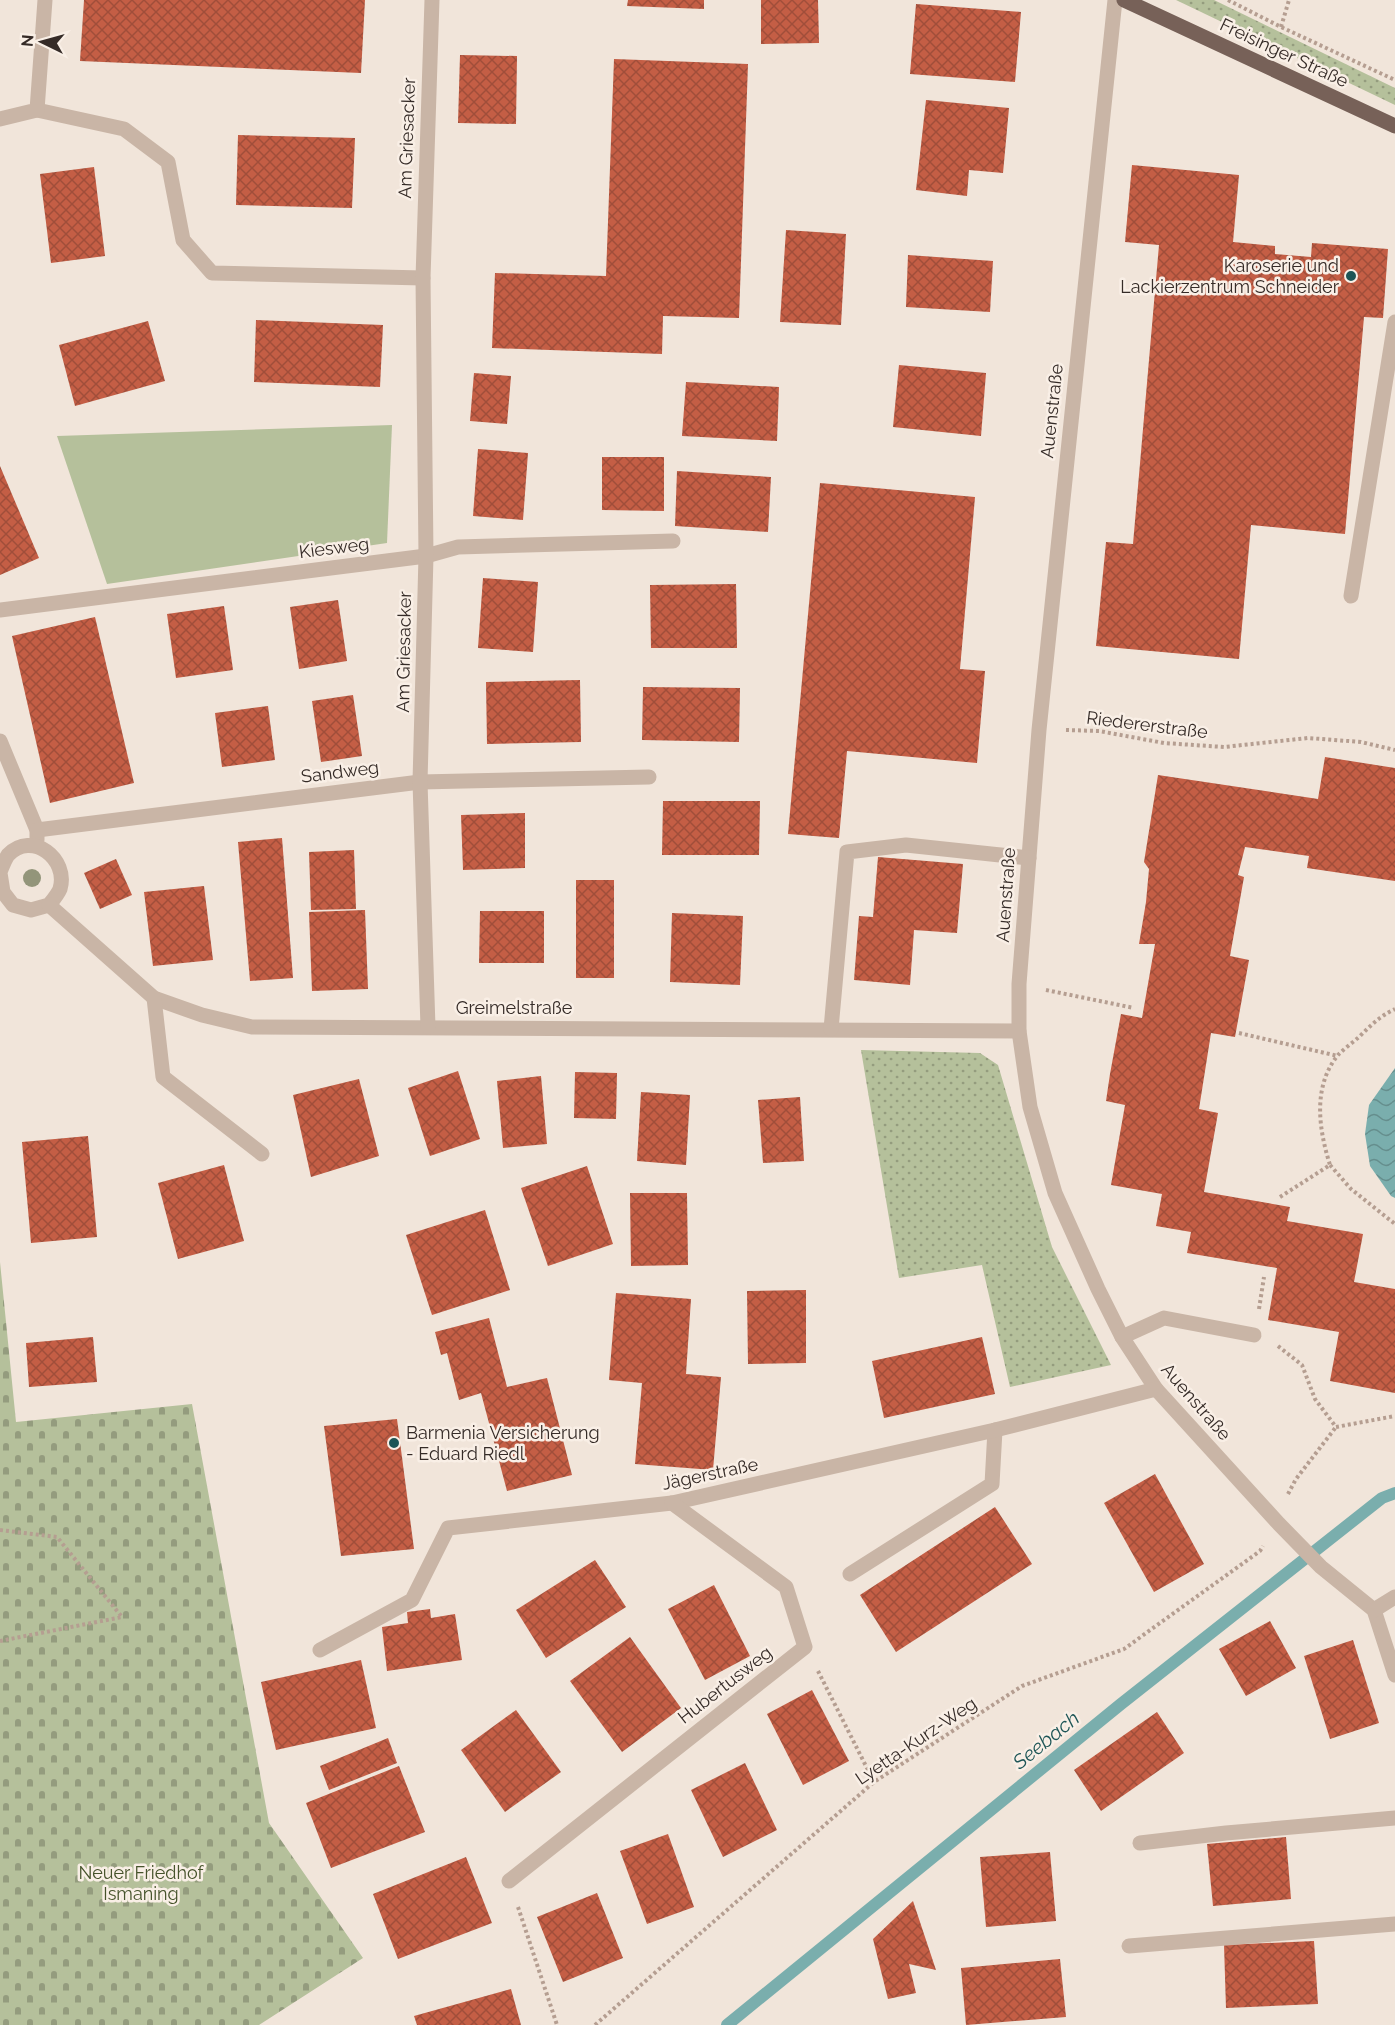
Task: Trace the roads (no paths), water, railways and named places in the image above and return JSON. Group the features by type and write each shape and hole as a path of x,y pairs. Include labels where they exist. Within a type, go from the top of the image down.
{"main road":[{"name":"Freisinger Straße","path":"1124,0 1395,126"}],"street":[{"path":"37,110 45,0"},
{"name":"Am Griesacker","path":"428,1027 420,782 426,556 423,278 432,0"},
{"name":"Auenstraße","path":"1115,0 1039,730 1019,984 1019,1031 1030,1107 1055,1193 1122,1337 1156,1389 1320,1567 1374,1610"},
{"path":"0,119 37,110 124,129 168,162 183,240 212,273 423,278"},
{"path":"1351,596 1395,322"},
{"name":"Kiesweg","path":"0,610 426,556 458,547 673,541"},
{"path":"0,741 37,830 37,846"},
{"name":"Sandweg","path":"37,830 420,782 650,777"},
{"path":"831,1029 846,852 906,845 1029,858"},
{"path":"23,846 37,846 50,852 61,868 60,889 50,905 31,910 14,905 1,892 0,873 8,855 23,846"},
{"name":"Greimelstraße","path":"50,905 154,998 202,1015 252,1027 1019,1031"},
{"path":"154,998 163,1077 262,1154"},
{"path":"1122,1337 1164,1318 1254,1335"},
{"name":"Jägerstraße","path":"320,1650 412,1600 448,1528 672,1503 995,1430 1156,1389"},
{"path":"850,1574 992,1484 995,1430"},
{"name":"Hubertusweg","path":"509,1881 805,1647 786,1587 672,1503"},
{"path":"1395,1597 1374,1610 1395,1675"},
{"path":"1140,1843 1395,1818"},
{"path":"1129,1946 1395,1924"}],"water":[{"path":"1395,1068 1395,1198 1391,1196 1370,1166 1365,1134 1369,1105"}],"waterway":[{"name":"Seebach","path":"727,2025 1121,1704 1382,1498 1395,1493"}],"place":[{"name":"Karoserie und Lackierzentrum Schneider","path":"1351,276"},
{"name":"Barmenia Versicherung - Eduard Riedl","path":"394,1443"}],"park label":[{"name":"Neuer Friedhof Ismaning","path":"141,1883"}]}
